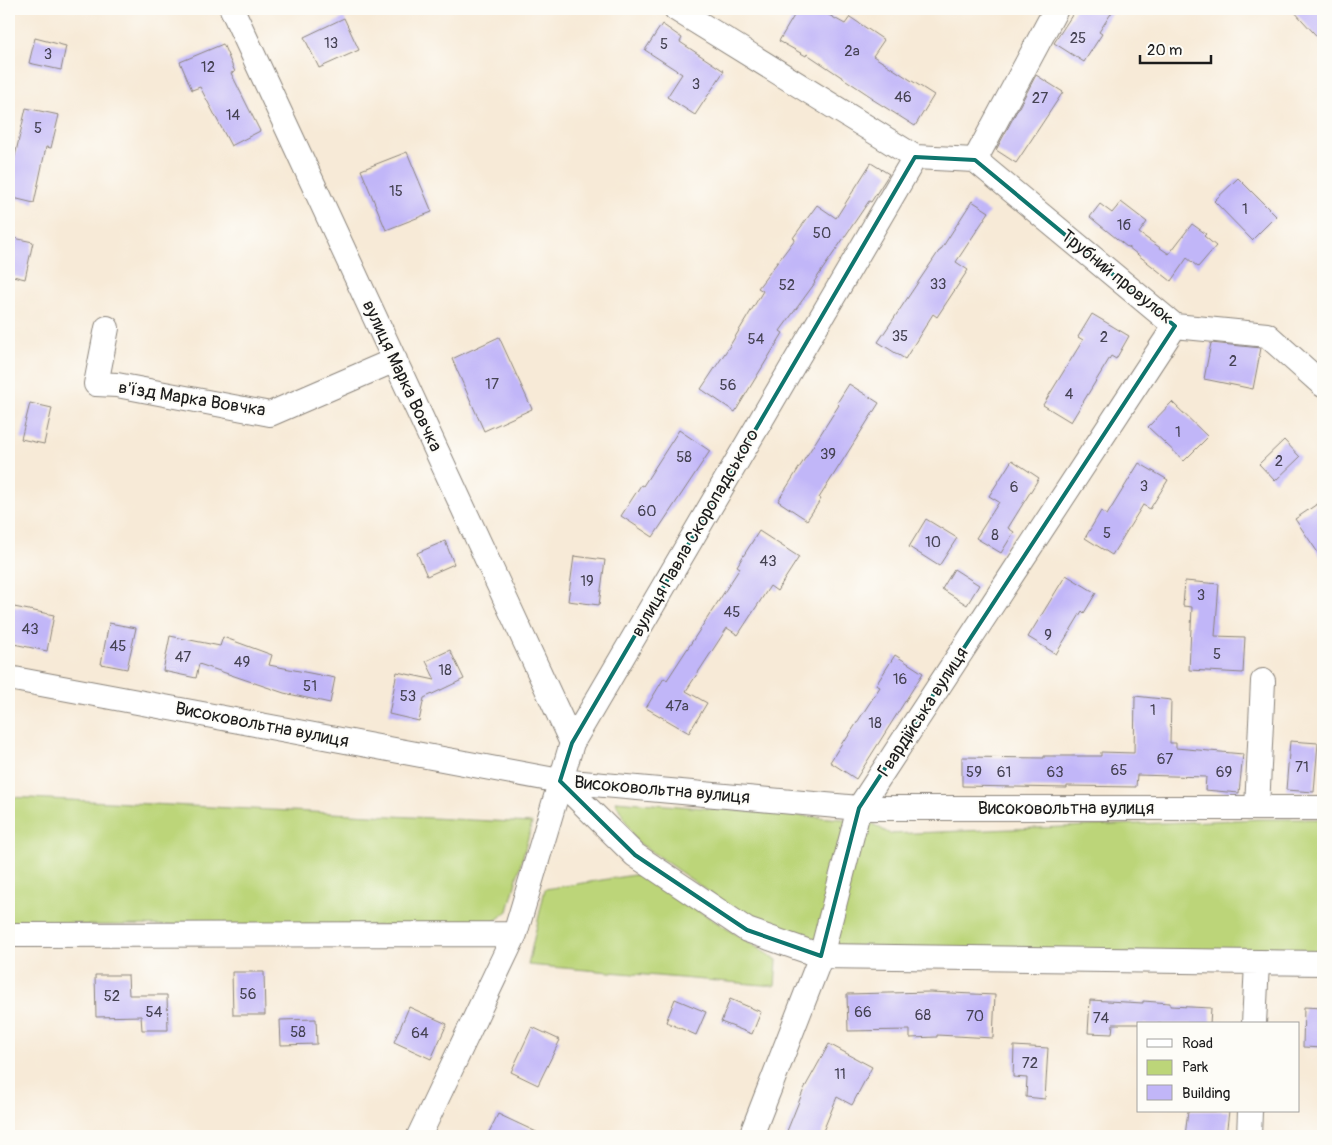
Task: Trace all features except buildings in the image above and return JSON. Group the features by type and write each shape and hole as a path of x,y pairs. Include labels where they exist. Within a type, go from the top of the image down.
{"street":[{"name":"вулиця Марка Вовчка","path":"232,9 572,743"},
{"path":"676,9 915,157 975,160 1056,9"},
{"name":"вулиця Павла Скоропадського","path":"419,1136 514,934 572,743 915,157"},
{"name":"Трубний провулок","path":"975,160 1175,326 1267,335 1323,385"},
{"name":"Гвардійська вулиця","path":"751,1136 820,956 859,808 1175,326"},
{"name":"в'їзд Марка Вовчка","path":"107,328 96,384 117,385 270,414 395,360"},
{"name":"Високовольтна вулиця","path":"9,678 560,781 859,808 1323,808"},
{"path":"1258,808 1263,681"},
{"path":"560,781 635,855 747,930 820,956 1323,963"},
{"path":"9,935 514,934"},
{"path":"1254,1022 1257,962"},
{"path":"1249,1136 1250,1112"}],"highlighted area":[{"path":"915,157 975,160 1175,326 859,808 821,956 747,930 635,855 560,781 572,743"}],"green space":[{"path":"9,797 532,823 508,911 488,926 9,925"},
{"path":"615,801 868,821 890,834 1260,819 1323,819 1323,956 816,949 752,922 636,841"},
{"path":"640,874 777,960 775,986 528,965 545,889"}]}
